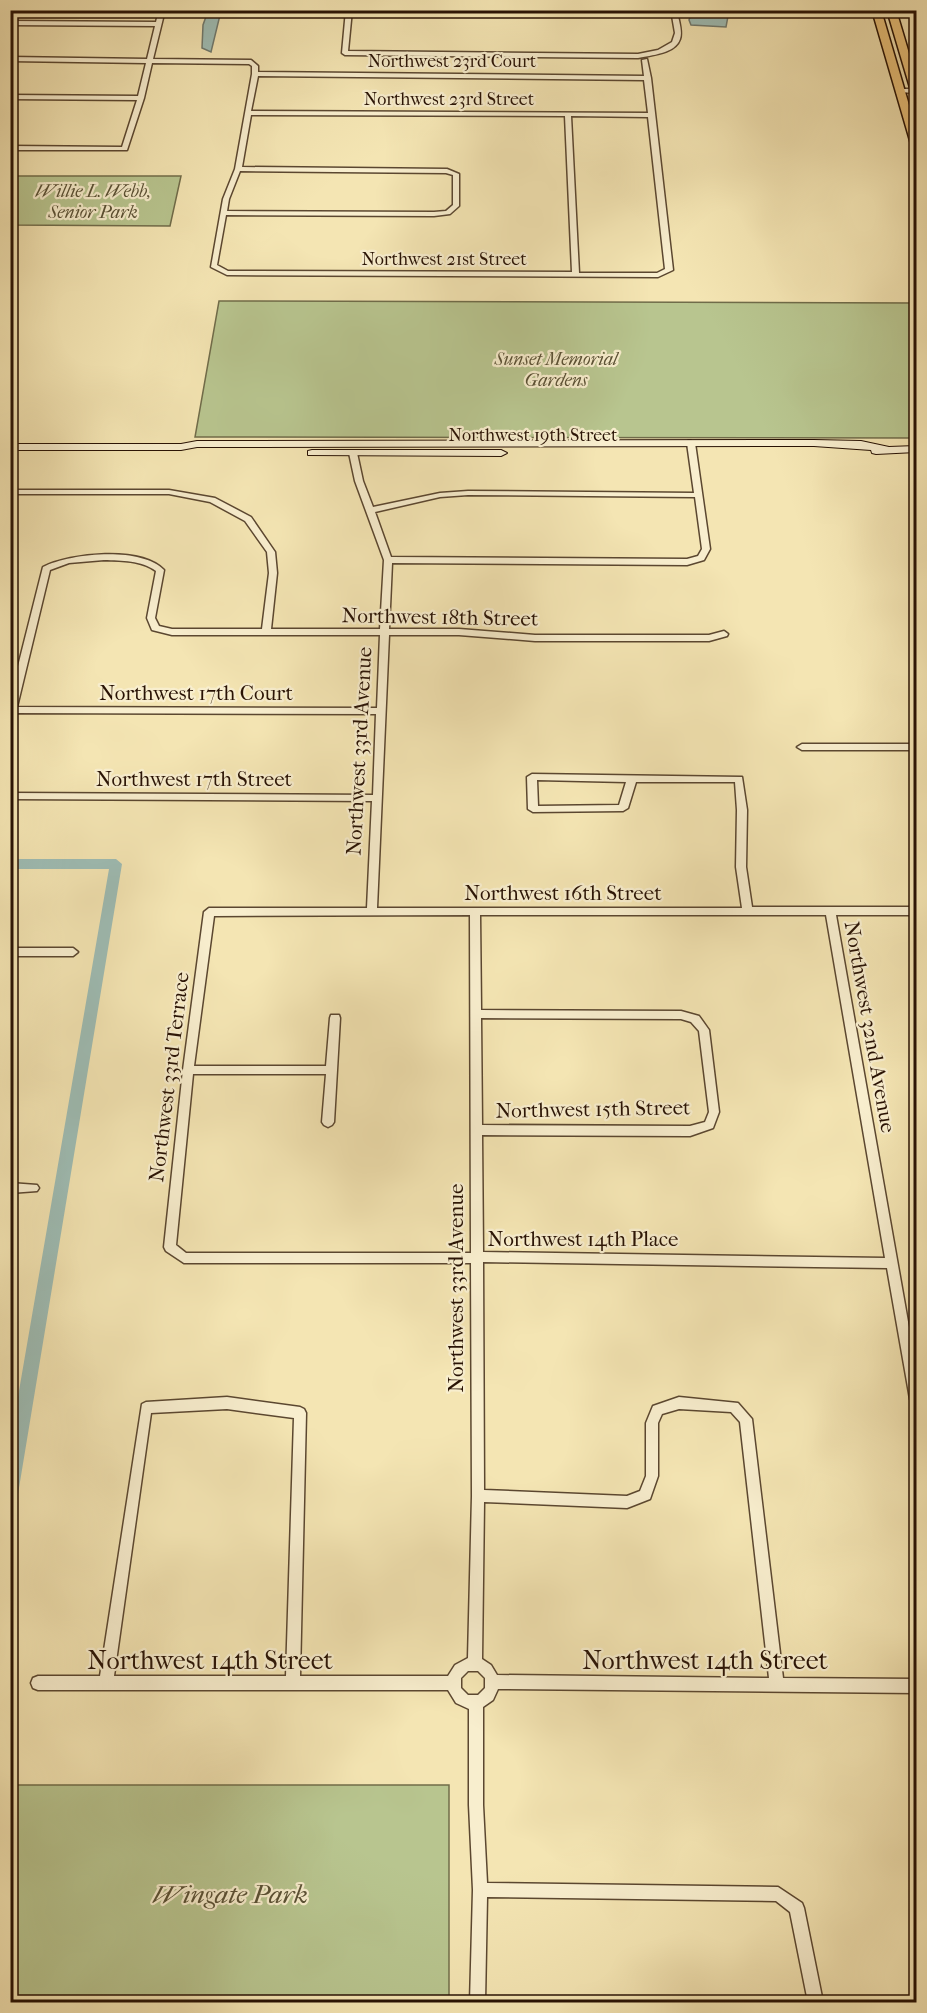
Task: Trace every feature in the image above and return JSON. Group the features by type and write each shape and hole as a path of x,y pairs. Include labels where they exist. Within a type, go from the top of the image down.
{"main road":[{"path":"876,10 916,144"},
{"path":"891,10 916,91"}],"street":[{"path":"10,148 125,149 141,98 162,10"},
{"path":"349,10 345,53 638,56 652,53 675,42 678,38 674,10"},
{"path":"10,24 158,24"},
{"path":"10,59 251,62 255,66 255,74 238,169 223,213 448,213 456,206 456,174 452,172 238,169"},
{"path":"645,60 651,115"},
{"name":"Northwest 23rd Court","path":"255,74 648,78"},
{"path":"900,91 916,91"},
{"path":"10,97 141,98"},
{"name":"Northwest 23rd Street","path":"247,113 651,115"},
{"path":"567,114 576,275"},
{"name":"Northwest 21st Street","path":"223,213 213,266 227,273 658,276 669,270 651,115"},
{"name":"Northwest 19th Street","path":"10,447 181,447 197,444 299,443 692,447 861,454 885,449 916,449"},
{"name":"Northwest 19th Street","path":"181,447 190,451 353,453 692,447"},
{"path":"388,560 687,562 701,558 706,549 692,447"},
{"name":"Northwest 33rd Avenue","path":"353,453 356,476 388,560 372,912"},
{"path":"10,492 169,492 212,500 248,519 270,552 273,573 266,632"},
{"path":"370,510 440,495 468,493 699,495"},
{"name":"Northwest 18th Street","path":"11,713 46,569 52,564 69,559 141,560 155,564 160,570 151,618 155,628 172,632 459,632 535,638 709,638 724,634"},
{"name":"Northwest 17th Court","path":"11,713 382,711"},
{"path":"802,747 916,747"},
{"path":"632,779 622,808 533,809 531,777 738,780 742,810 741,867 748,911"},
{"name":"Northwest 17th Street","path":"10,796 378,798"},
{"name":"Northwest 32nd Avenue","path":"830,911 916,1399"},
{"name":"Northwest 16th Street","path":"209,912 916,911"},
{"name":"Northwest 33rd Terrace","path":"170,1247 188,1070 209,912"},
{"name":"Northwest 33rd Avenue","path":"475,912 478,1496 475,1664"},
{"path":"10,952 72,952"},
{"name":"Northwest 15th Street","path":"476,1014 681,1015 695,1019 704,1030 714,1112 709,1125 690,1131 476,1130"},
{"path":"328,1122 335,1018"},
{"path":"188,1070 331,1070"},
{"path":"10,1188 33,1188"},
{"name":"Northwest 14th Place","path":"170,1247 184,1258 477,1258 490,1256 892,1263"},
{"path":"106,1684 146,1408 227,1403 300,1413 293,1684"},
{"path":"478,1496 627,1502 645,1495 652,1476 652,1423 657,1410 679,1403 734,1407 746,1419 777,1684"},
{"path":"475,1664 485,1668 493,1682 490,1693 476,1702 463,1700 455,1689 454,1683 463,1666 475,1664"},
{"name":"Northwest 14th Street","path":"493,1682 916,1686"},
{"name":"Northwest 14th Street","path":"38,1683 454,1683"},
{"path":"476,1702 476,1805 480,1890 477,2002"},
{"path":"480,1890 778,1894 797,1908 815,2002"}],"green space":[{"name":"Willie L. Webb, Senior Park","path":"11,176 181,176 170,226 11,225"},
{"name":"Sunset Memorial Gardens","path":"219,301 916,303 916,438 195,437"},
{"name":"Wingate Park","path":"11,1785 449,1785 449,2002 11,2002"}],"water":[{"path":"208,11 221,11 211,52 202,48 203,25"},
{"path":"692,11 729,11 726,27 691,25 689,20"}],"waterway":[{"path":"10,864 116,864 10,1494"}]}
